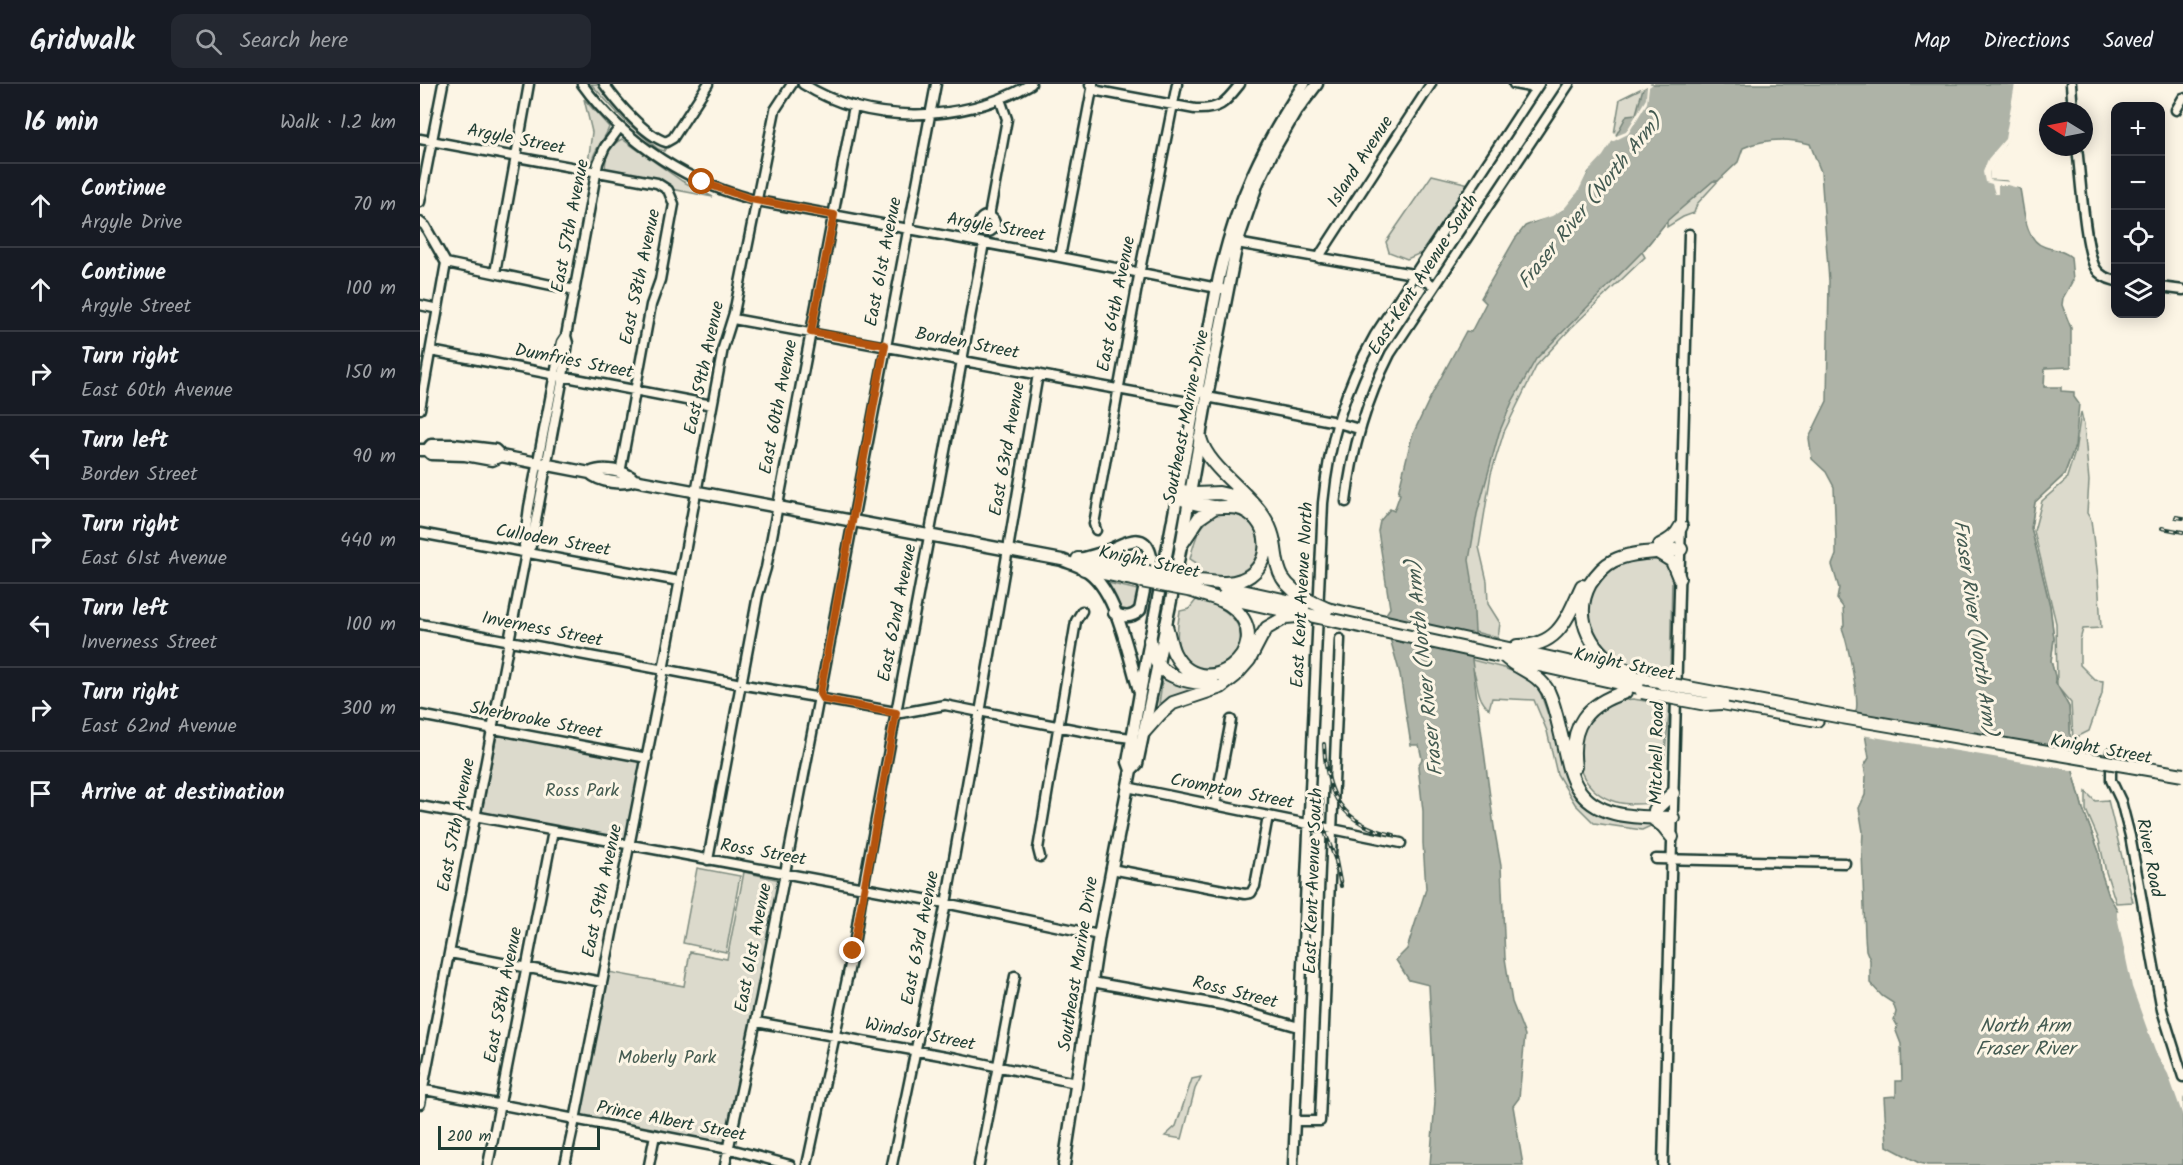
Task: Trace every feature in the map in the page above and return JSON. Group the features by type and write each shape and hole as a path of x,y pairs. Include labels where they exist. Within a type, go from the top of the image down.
{"highway":[{"path":"1144,732 1173,703 1221,687 1235,676 1249,660 1267,628 1311,608 1278,570 1270,526 1259,508 1212,459 1204,449 1200,438"},
{"path":"1183,495 1219,494 1250,501"},
{"path":"1183,495 1215,507 1232,506 1250,513 1264,532 1266,551 1256,571 1246,578 1226,584 1194,586"},
{"path":"1181,545 1199,518 1215,507"},
{"path":"1672,837 1654,814 1620,809 1605,804 1587,790 1574,766 1573,752 1575,734 1584,716 1602,701 1644,683 1629,671 1612,664 1597,650 1587,634 1583,619 1588,588 1596,574 1610,562 1623,556 1659,549 1677,534 1681,526"},
{"path":"1673,814 1619,816 1601,809 1586,798 1577,787 1568,764 1555,709 1547,690 1531,672 1512,664 1503,652 1516,646 1532,647 1552,636 1568,616 1588,573 1609,555 1628,548 1681,549"},
{"path":"1659,549 1672,561 1679,578"},
{"name":"Knight Street","path":"1081,564 1311,608 1644,683 1706,704 1722,703 2183,782"},
{"path":"1166,626 1173,651 1183,666 1192,671 1210,676 1234,667 1239,661 1247,641 1242,618 1229,604 1194,586"},
{"name":"Knight Street","path":"1311,608 1327,609 1503,652 1567,671 1644,683 1657,682 1842,717 2183,775"},
{"path":"1150,640 1154,660 1159,666 1180,678 1196,683 1226,681"},
{"path":"1567,671 1591,683 1625,692"},
{"path":"1654,814 1673,793"}],"main road":[{"name":"Southeast Marine Drive","path":"1064,1165 1099,935 1127,787 1131,770 1137,764 1159,666 1181,545 1183,495 1194,403 1222,289 1236,212 1265,147 1304,84"},
{"name":"Southeast Marine Drive","path":"1232,242 1274,149 1295,112 1317,84"},
{"name":"Southeast Marine Drive","path":"1131,770 1128,762 1150,640 1183,495 1200,438 1222,289"},
{"name":"Knight Street","path":"423,450 431,445 459,445 495,450 501,456 590,473 596,478 626,483 634,480 1081,564"},
{"name":"Knight Street","path":"590,473 598,469 628,474 634,480"},
{"path":"1114,613 1126,617 1140,610 1152,556 1144,542 1133,540 1081,564 1104,589 1140,693"}],"street":[{"path":"420,202 443,84"},
{"path":"495,273 529,84"},
{"name":"Argyle Street","path":"582,84 620,127 652,152 685,173 719,189 757,201 1222,289"},
{"path":"604,84 635,120 661,140 669,141 705,85"},
{"name":"East 59th Avenue","path":"565,1165 630,846 723,348 733,319 775,110 792,84"},
{"path":"803,84 854,106 883,111 930,114 966,109 1000,99 1031,84"},
{"name":"East 61st Avenue","path":"725,1165 786,874 936,84"},
{"name":"East 64th Avenue","path":"1096,530 1094,524 1118,388 1177,84"},
{"path":"1060,257 1091,85 1098,90 1209,110 1218,107 1240,84"},
{"name":"Island Avenue","path":"1319,258 1431,84"},
{"path":"1514,84 1537,87"},
{"name":"East Kent Avenue South","path":"1346,502 1359,429 1390,354 1569,84"},
{"path":"2071,84 2072,102"},
{"name":"East Kent Avenue North","path":"1293,1165 1323,503 1336,422 1362,356 1413,274 1537,87"},
{"path":"2176,110 2183,98"},
{"path":"989,216 1007,119 1000,99"},
{"name":"East 60th Avenue","path":"708,860 854,106"},
{"name":"East 57th Avenue","path":"420,1104 421,1089 450,953 526,553 531,546 542,464 559,376 562,342 566,336 596,172 605,147 620,127"},
{"name":"Argyle Street","path":"420,139 657,183 665,187 672,195"},
{"path":"2078,156 2091,256 2096,270 2102,276 2111,279"},
{"name":"East 58th Avenue","path":"620,473 651,305 660,280 674,204 672,195"},
{"path":"420,222 446,263 420,409"},
{"name":"Mitchell Road","path":"1662,1165 1689,234"},
{"path":"1232,242 1413,274 1435,286"},
{"name":"East 62nd Avenue","path":"807,1165 853,951 984,243"},
{"path":"446,263 575,290"},
{"path":"2165,288 2183,290"},
{"path":"420,305 438,309"},
{"name":"Borden Street","path":"733,319 1194,403"},
{"name":"Dumfries Street","path":"430,351 712,405"},
{"name":"East 63rd Avenue","path":"892,1165 946,903 1038,374"},
{"path":"1198,387 1207,397 1336,422 1359,429"},
{"name":"Culloden Street","path":"420,533 680,581"},
{"path":"1040,857 1038,849 1076,621 1082,611"},
{"name":"Inverness Street","path":"420,624 896,713 945,705 1120,738 1124,736 1132,740"},
{"name":"East Kent Avenue South","path":"1296,1121 1318,1121 1340,639"},
{"name":"Sherbrooke Street","path":"420,715 647,758"},
{"path":"1215,805 1231,720"},
{"name":"River Road","path":"2111,752 2111,780 2121,801 2130,836 2162,1010 2183,1077"},
{"name":"Crompton Street","path":"1127,787 1401,843"},
{"name":"Ross Street","path":"420,806 946,903 1099,935"},
{"path":"1112,869 1245,894 1251,893 1255,886 1269,816"},
{"name":"East 58th Avenue","path":"488,1165 553,831"},
{"path":"1656,859 1845,863"},
{"path":"450,953 602,982"},
{"path":"979,1165 1015,976"},
{"name":"Ross Street","path":"1092,982 1222,1005 1299,1027"},
{"name":"Windsor Street","path":"756,1022 916,1050 1076,1083"},
{"name":"Prince Albert Street","path":"421,1089 729,1149 790,1165"},
{"path":"649,1165 655,1135"}],"green space":[{"path":"591,84 600,84 667,146 664,151 658,149 625,121"},
{"path":"1646,86 1645,100 1638,114 1616,136 1614,134 1620,99"},
{"path":"584,99 609,127 591,164 588,163 592,132"},
{"path":"622,139 682,181 713,197 671,189 606,170 609,152 614,144"},
{"path":"1432,175 1469,184 1421,253 1407,259 1389,252 1386,242"},
{"path":"1713,181 1718,181 1697,204 1694,213 1667,227 1667,221 1642,252 1645,257 1571,328 1537,365 1504,432 1491,474 1479,547 1487,581 1488,604 1500,623 1498,638 1475,632 1472,660 1504,668 1526,677 1539,689 1552,726 1564,775 1573,790 1653,825 1642,830 1594,823 1575,804 1557,774 1547,731 1534,700 1492,698 1489,709 1480,697 1474,672 1466,659 1465,530 1515,382 1587,286"},
{"path":"2081,412 2089,481 2087,513 2091,520 2098,577 2101,628 2083,629 2080,640 2080,665 2095,680 2103,681 2102,694 2089,731 2073,739 2071,703 2060,690 2069,707 2072,768 2083,809 2099,852 2101,872 2183,1165 2020,589 2035,491 2075,446 2064,475 2035,502 2031,528 2050,606 2054,639 2051,661 2057,685 2056,623 2034,531 2042,501 2066,480 2075,452"},
{"path":"1220,513 1239,516 1251,525 1258,536 1258,550 1253,562 1241,572 1224,577 1201,575 1198,564 1190,559 1194,544 1207,521"},
{"path":"1130,545 1140,547 1146,553 1144,562 1106,557"},
{"path":"1636,557 1662,562 1672,577 1670,674 1628,665 1614,658 1594,642 1587,607 1596,584 1612,567"},
{"path":"1104,582 1138,590 1138,606 1131,612 1119,611"},
{"path":"1196,600 1220,608 1238,626 1239,648 1228,662 1221,666 1205,668 1198,666 1185,658 1181,651 1177,635 1180,611 1189,609"},
{"path":"1163,676 1208,688 1158,711"},
{"path":"1633,699 1670,705 1660,799 1633,804 1609,799 1592,788 1581,772 1578,754 1580,735 1591,718 1608,705"},
{"name":"Ross Park","path":"497,734 639,761 641,765 627,839 624,841 482,813"},
{"path":"2086,792 2095,801 2108,800 2133,902 2116,903 2099,840 2086,810"},
{"path":"697,868 740,876 726,952 683,943"},
{"name":"Moberly Park","path":"744,872 780,880 753,1020 725,1143 582,1116 580,1112 607,974 609,972 684,986 690,952 727,959"},
{"path":"1201,1077 1195,1089 1182,1139 1165,1136 1176,1126 1192,1079"}],"water":[{"name":"North Arm Fraser River","path":"1651,84 2017,84 2012,120 2004,145 1988,165 1989,180 2006,181 2020,189 2026,222 2033,238 2038,244 2071,257 2073,280 2063,298 2062,305 2071,328 2071,367 2045,368 2044,387 2061,387 2061,391 2074,392 2074,397 2079,404 2075,446 2064,475 2035,502 2031,528 2050,606 2054,639 2051,661 2055,681 2069,707 2072,768 2083,809 2099,852 2101,872 2109,896 2121,916 2140,989 2183,1099 2183,1165 1927,1165 1887,1146 1884,1097 1896,1096 1896,1081 1902,1081 1901,1044 1896,1031 1897,1025 1894,1020 1896,1012 1893,1003 1882,996 1870,983 1870,960 1866,950 1865,936 1863,832 1859,808 1865,795 1864,766 1869,758 1862,716 1856,711 1855,683 1842,628 1844,625 1843,607 1837,599 1839,588 1832,565 1836,555 1834,487 1826,472 1812,459 1809,438 1827,401 1829,281 1821,172 1810,144 1785,140 1760,142 1743,148 1738,162 1718,181 1713,181 1668,220 1642,252 1536,359 1512,402 1499,433 1477,514 1469,560 1475,631 1472,660 1501,866 1505,958 1512,1002 1525,1035 1519,1098 1513,1106 1523,1165 1430,1165 1435,1102 1429,985 1409,980 1396,960 1407,949 1426,889 1423,811 1418,766 1422,759 1419,745 1411,745 1400,674 1384,617 1390,608 1378,531 1380,521 1390,509 1394,511 1400,494 1398,493 1412,436 1466,331 1471,332 1486,303 1481,298 1515,239 1525,226 1562,210 1574,196 1592,165 1614,139 1627,115 1636,114 1643,88"}],"pier":[{"path":"1644,84 1653,84 1649,87 1647,103 1628,134 1612,142 1588,172 1578,192 1564,209 1552,216 1527,224 1561,207 1571,196 1589,164 1605,148 1614,131 1616,136 1626,132 1646,99 1647,86 1640,90"},
{"path":"2015,84 2019,84 2014,121 2006,143 1989,172 1990,180 2013,182 2022,189 1998,185 1998,194 1995,194 1992,184 1985,182 1983,172 1988,159 2005,139"},
{"path":"1859,718 2073,752 2076,771 1862,735"},
{"path":"2121,910 2142,988 2183,1090 2183,1116 2168,1074 2155,1051 2132,987 2117,916 2117,912"}],"railway":[{"path":"2176,517 2183,518"},
{"path":"2162,528 2183,532"},
{"path":"1324,744 1328,778 1340,804 1349,815 1361,823 1394,835"},
{"path":"1322,799 1323,827 1336,861 1341,886"}],"route":[{"path":"702,182 751,199 834,215 811,332 885,345 820,694 823,699 896,713 853,951"}],"water label":[{"name":"Fraser River (North Arm)","path":"1591,202"},
{"name":"Fraser River (North Arm)","path":"1974,628"},
{"name":"Fraser River (North Arm)","path":"1426,668"}]}
